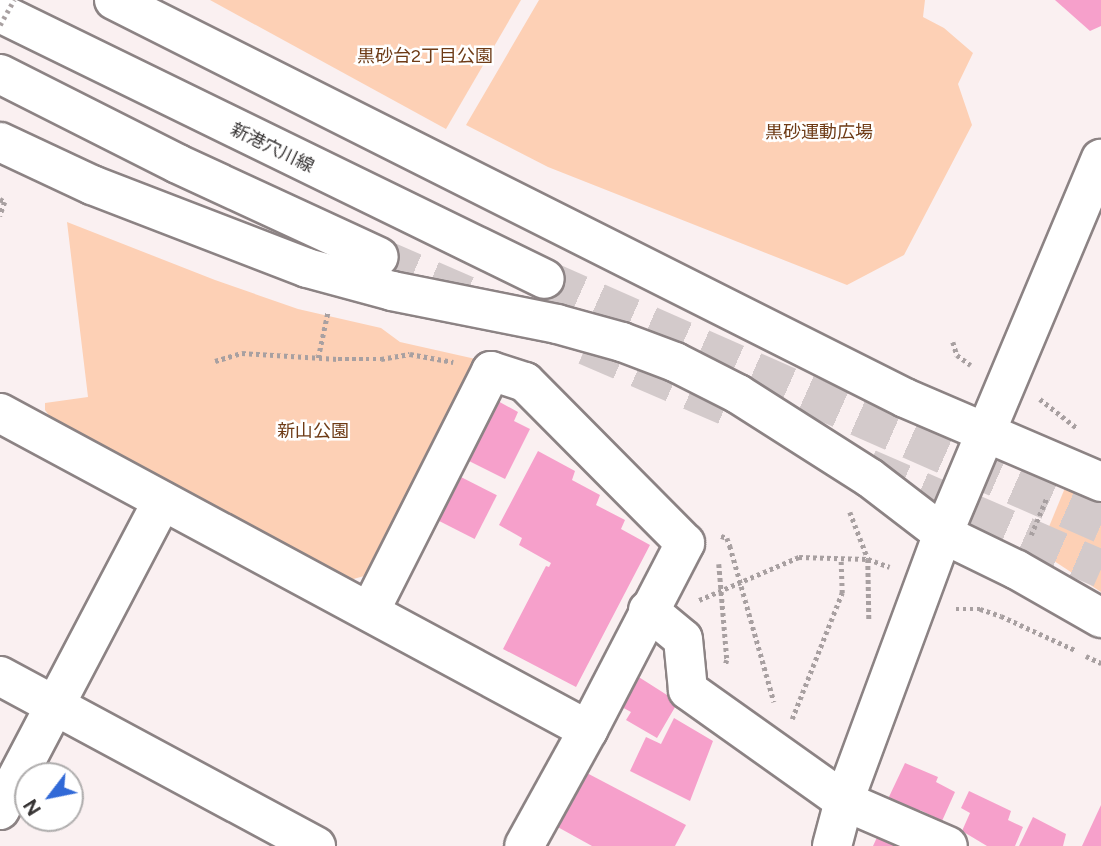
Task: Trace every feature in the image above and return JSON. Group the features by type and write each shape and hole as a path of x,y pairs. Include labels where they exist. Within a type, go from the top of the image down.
{"street":[{"path":"114,0 905,398 1101,482"},
{"name":"新港穴川線","path":"0,13 545,279"},
{"path":"0,74 178,164 379,257"},
{"path":"0,142 92,185 306,268 392,291 557,324 622,342 675,362 738,394 859,471 943,534 1017,570 1101,618"},
{"path":"832,846 844,802 943,534 1101,159"},
{"path":"370,611 491,371 525,382 685,543 524,846"},
{"path":"0,413 588,730"},
{"path":"0,810 57,706 162,501"},
{"path":"648,610 683,639 688,690 844,802 948,846"},
{"path":"0,676 316,846"}],"path":[{"path":"0,25 14,0"},
{"path":"0,199 5,202 0,216"},
{"path":"318,358 329,308"},
{"path":"953,342 957,355 971,365"},
{"path":"215,361 242,353 381,359 410,354 441,358 467,366 488,379"},
{"path":"1039,398 1083,432"},
{"path":"1028,542 1049,492"},
{"path":"850,511 868,559 869,626"},
{"path":"717,542 720,536 727,538 777,714"},
{"path":"717,666 722,669 727,660 718,554"},
{"path":"668,573 685,606 799,557 868,559 895,569"},
{"path":"784,726 795,716 842,593 841,558"},
{"path":"953,609 980,609 1001,616 1101,663"}],"green space":[{"name":"黒砂台2丁目公園","path":"210,0 521,0 446,129"},
{"name":"黒砂運動広場","path":"539,0 925,0 923,17 944,28 973,53 958,84 972,125 904,255 847,285 548,167 466,125"},
{"name":"新山公園","path":"67,222 215,280 298,309 381,328 400,342 480,360 368,575 346,581 56,425 45,410 45,403 88,397"},
{"path":"1067,483 1101,498 1101,592 1039,551"}],"building":[{"path":"1055,0 1101,0 1101,26 1090,31"},
{"path":"496,400 518,412 514,421 530,429 505,479 465,459"},
{"path":"538,451 575,471 572,480 600,495 596,505 625,520 621,529 650,545 576,687 503,649 546,566 549,567 551,563 519,545 522,538 499,525"},
{"path":"455,474 497,495 475,539 433,518"},
{"path":"634,674 678,702 657,738 626,720 631,712 618,705"},
{"path":"674,718 713,741 690,801 630,771 646,737 661,744"},
{"path":"905,763 938,777 936,782 955,792 942,821 920,810 917,814 887,801"},
{"path":"583,771 686,825 675,846 592,846 554,825"},
{"path":"969,791 1011,811 1008,820 1023,827 1015,846 987,846 962,831 970,813 961,808"},
{"path":"1101,805 1101,846 1082,846"},
{"path":"1033,817 1066,834 1063,846 1019,846"},
{"path":"879,833 902,846 873,846"}],"tunnel":[{"path":"379,257 476,299"},
{"path":"545,279 1101,524"},
{"path":"586,346 739,412"},
{"path":"868,468 1101,569"}]}
